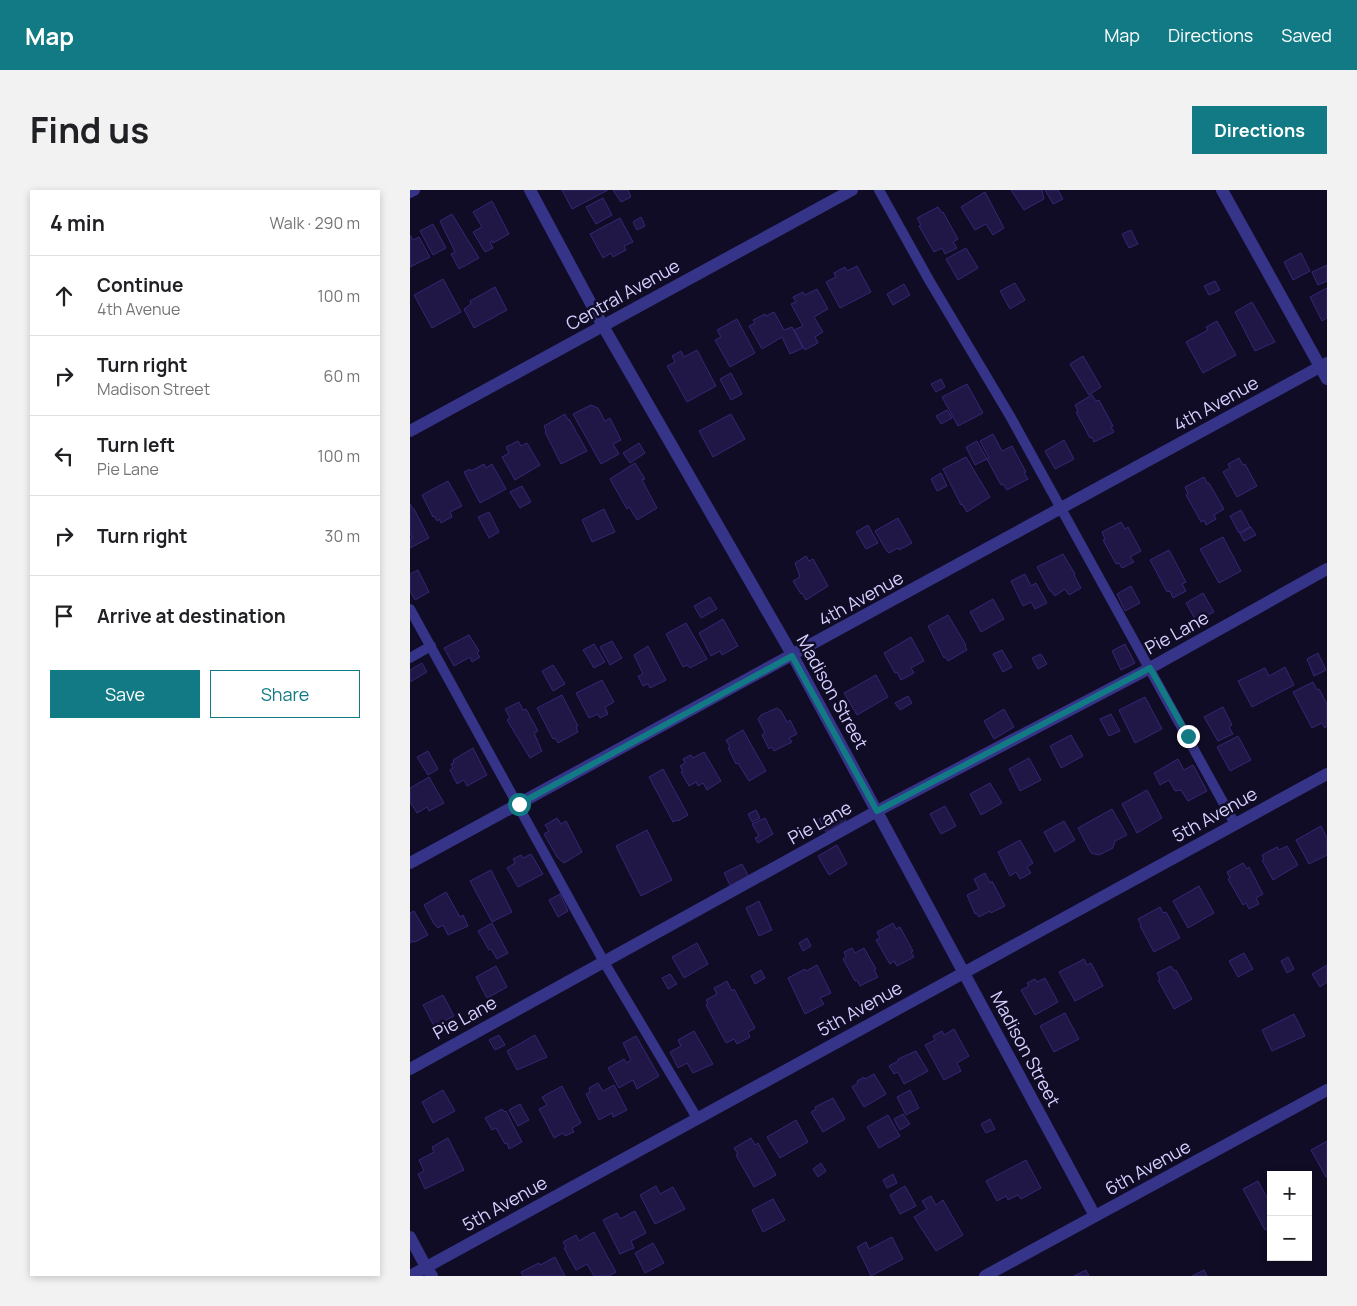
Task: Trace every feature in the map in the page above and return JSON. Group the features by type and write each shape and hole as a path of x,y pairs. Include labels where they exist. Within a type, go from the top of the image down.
{"street":[{"path":"410,192 414,190"},
{"name":"Madison Street","path":"530,190 603,326 792,656 1095,1216"},
{"name":"Central Avenue","path":"410,430 852,190"},
{"path":"1222,190 1324,365 1327,379"},
{"name":"4th Avenue","path":"410,863 1324,365"},
{"name":"Pie Lane","path":"410,1069 877,811 1150,668 1327,569"},
{"name":"5th Avenue","path":"410,1276 429,1271 697,1118 1327,774"},
{"name":"6th Avenue","path":"985,1276 1327,1090"},
{"path":"410,1237 429,1271"}],"lane":[{"path":"880,190 929,280 1010,416 1235,824"},
{"path":"410,609 519,804 604,962 697,1118"},
{"path":"410,658 431,646"}],"building":[{"path":"562,190 608,190 572,209"},
{"path":"613,190 628,190 631,197 621,202"},
{"path":"1011,190 1042,190 1044,199 1024,210"},
{"path":"1045,190 1058,190 1063,199 1053,204"},
{"path":"985,192 1004,228 993,235 986,224 975,230 961,207"},
{"path":"603,198 612,215 596,224 586,207"},
{"path":"492,201 509,234 493,243 492,241 490,242 493,248 485,252 473,232 482,227 473,212"},
{"path":"938,207 943,212 958,239 953,242 957,248 945,254 942,248 934,252 919,226 921,225 917,218"},
{"path":"452,214 479,258 459,269 451,254 455,252 440,221"},
{"path":"641,217 645,226 637,230 633,222"},
{"path":"620,218 633,242 624,246 626,250 613,257 611,253 603,258 590,234"},
{"path":"433,224 446,248 433,255 420,231"},
{"path":"1131,230 1138,244 1129,248 1122,234"},
{"path":"410,235 413,240 419,237 430,257 410,267"},
{"path":"966,248 978,268 958,280 946,259"},
{"path":"1301,253 1310,271 1293,280 1284,262"},
{"path":"1327,265 1327,281 1318,285 1312,272"},
{"path":"857,266 871,292 840,308 826,282 836,277 834,273 845,267 847,271"},
{"path":"443,279 461,312 432,328 414,295"},
{"path":"1215,281 1220,290 1209,295 1204,286"},
{"path":"1015,283 1025,300 1010,309 1000,291"},
{"path":"904,284 910,295 893,305 887,294"},
{"path":"495,287 507,310 474,328 464,309 471,304 470,301"},
{"path":"1327,288 1327,318 1322,321 1310,297"},
{"path":"817,289 828,309 814,317 823,332 815,337 818,343 805,350 794,330 803,326 791,304 796,302 793,297 803,292 805,295"},
{"path":"1252,302 1275,342 1255,351 1235,312"},
{"path":"774,312 784,330 792,327 803,348 790,354 782,337 762,349 749,326 755,323 753,320"},
{"path":"737,319 755,353 730,367 715,340 721,337 717,330"},
{"path":"1217,321 1236,355 1203,373 1186,342 1208,330 1206,327"},
{"path":"697,350 716,386 687,402 667,366 675,362 672,356 681,351 684,357"},
{"path":"1083,356 1101,387 1089,395 1070,364"},
{"path":"731,373 742,394 731,400 720,379"},
{"path":"941,379 945,387 936,392 931,384"},
{"path":"967,384 983,413 958,426 942,397"},
{"path":"1092,395 1096,401 1099,400 1113,426 1111,427 1114,432 1094,442 1076,412 1078,411 1075,405"},
{"path":"591,405 598,408 605,421 610,418 621,440 613,444 619,454 601,464 573,414"},
{"path":"947,410 952,418 941,424 936,416"},
{"path":"565,414 587,451 561,464 545,432 544,426"},
{"path":"731,414 745,439 713,457 699,431"},
{"path":"993,434 1002,451 1012,446 1028,479 1007,490 1003,484 1001,485 980,441"},
{"path":"1064,440 1074,459 1055,469 1045,451"},
{"path":"518,441 521,446 527,443 540,465 515,480 502,457 509,453 506,447"},
{"path":"977,441 987,459 975,465 966,447"},
{"path":"639,443 645,453 630,463 623,453"},
{"path":"966,457 990,497 967,512 961,505 943,469"},
{"path":"1239,458 1243,465 1245,464 1257,486 1237,497 1223,472 1230,468 1228,464"},
{"path":"635,463 645,479 642,480 657,508 637,520 629,507 627,509 610,479"},
{"path":"484,464 486,468 492,464 506,489 480,503 464,472 470,469 471,471"},
{"path":"941,473 947,486 937,491 931,479"},
{"path":"1204,477 1224,509 1214,515 1216,519 1206,525 1204,520 1201,522 1186,495 1188,494 1185,487"},
{"path":"448,481 462,506 450,512 452,517 441,523 439,519 437,521 433,517 422,495"},
{"path":"522,486 531,502 520,508 510,492"},
{"path":"410,504 429,538 410,548 410,539 412,537 410,533"},
{"path":"604,509 615,532 592,542 582,520"},
{"path":"1241,510 1250,527 1239,533 1230,516"},
{"path":"489,512 499,532 489,538 478,517"},
{"path":"898,518 912,543 889,553 875,531"},
{"path":"1121,522 1125,529 1128,527 1141,551 1130,557 1134,562 1122,568 1119,563 1116,564 1103,540 1105,539 1102,532"},
{"path":"868,525 878,543 866,549 856,532"},
{"path":"1251,527 1256,535 1244,541 1240,534"},
{"path":"1223,537 1241,571 1219,583 1200,549"},
{"path":"1169,550 1186,582 1182,584 1186,591 1173,598 1170,591 1167,592 1150,560"},
{"path":"1063,554 1081,588 1069,595 1065,589 1055,596 1050,591 1037,567"},
{"path":"806,556 809,561 813,559 828,586 806,600 793,581 800,577 795,563"},
{"path":"418,570 429,592 415,600 410,591 410,574"},
{"path":"1025,574 1031,586 1036,583 1047,603 1035,609 1031,602 1023,606 1011,581"},
{"path":"1131,586 1140,603 1125,611 1117,594"},
{"path":"1203,593 1214,612 1196,621 1186,603"},
{"path":"710,597 717,609 701,618 694,606"},
{"path":"993,599 1004,619 981,632 970,612"},
{"path":"948,615 966,645 967,650 948,661 944,658 928,626"},
{"path":"723,619 738,646 722,655 720,651 711,656 699,633"},
{"path":"686,623 707,659 690,668 687,665 683,667 666,634"},
{"path":"469,635 479,651 477,653 480,657 472,662 470,657 454,666 444,648"},
{"path":"911,637 924,661 911,668 914,673 901,680 884,653"},
{"path":"612,641 622,658 610,665 600,647"},
{"path":"594,644 605,662 594,668 583,650"},
{"path":"1125,644 1135,663 1121,670 1112,651"},
{"path":"648,646 666,680 650,688 648,684 643,686 638,676 643,674 634,655"},
{"path":"1002,650 1012,667 1003,672 993,654"},
{"path":"1318,653 1326,670 1314,676 1307,659"},
{"path":"1041,654 1047,664 1038,669 1032,658"},
{"path":"422,663 427,672 410,682 410,670"},
{"path":"553,665 565,684 553,691 542,671"},
{"path":"1285,667 1294,685 1252,707 1238,681 1265,668 1269,676"},
{"path":"876,675 888,697 857,715 844,693"},
{"path":"602,680 614,702 605,707 608,714 600,718 598,714 589,718 576,693"},
{"path":"1313,682 1327,704 1327,726 1325,728 1322,723 1312,728 1293,692"},
{"path":"562,695 578,726 576,727 578,732 558,743 555,738 553,739 537,708"},
{"path":"908,696 912,703 900,710 895,703"},
{"path":"1145,697 1162,729 1135,743 1119,710"},
{"path":"519,702 523,710 526,709 538,731 534,733 542,751 530,758 507,720 510,718 505,709"},
{"path":"1223,707 1232,725 1229,727 1233,734 1218,741 1204,717"},
{"path":"777,708 781,711 787,722 790,720 797,734 789,738 792,742 774,751 772,747 769,749 762,735 765,733 758,719 761,715"},
{"path":"1004,709 1014,727 994,739 984,721"},
{"path":"1111,714 1120,731 1109,736 1100,719"},
{"path":"743,730 766,771 749,781 738,763 736,764 726,740"},
{"path":"1071,735 1083,756 1061,768 1050,746"},
{"path":"1238,736 1251,760 1230,771 1217,747"},
{"path":"473,748 487,775 467,786 464,780 457,784 450,770 453,768 451,764 454,763 453,760"},
{"path":"428,751 438,769 428,775 417,757"},
{"path":"704,752 721,781 707,790 703,783 698,786 696,782 689,786 681,772 683,771 680,766 685,763 683,759 691,755 693,758"},
{"path":"1029,758 1041,780 1020,791 1009,769"},
{"path":"1178,759 1184,770 1193,765 1207,791 1188,801 1181,790 1175,791 1169,780 1160,785 1154,773"},
{"path":"663,769 688,815 678,821 673,822 649,777"},
{"path":"429,777 444,803 429,811 427,807 417,813 410,802 410,788"},
{"path":"990,783 1002,803 981,815 970,794"},
{"path":"1147,790 1162,818 1137,833 1122,804"},
{"path":"945,806 956,826 941,834 930,814"},
{"path":"839,808 846,821 826,832 819,819"},
{"path":"1112,809 1127,835 1115,841 1113,848 1099,855 1091,853 1078,828"},
{"path":"756,810 760,818 752,822 748,814"},
{"path":"557,818 561,824 566,821 582,852 564,863 557,857 544,834 549,831 545,825"},
{"path":"765,818 773,834 758,843 755,838 759,836 752,824"},
{"path":"1064,821 1075,840 1055,852 1044,832"},
{"path":"1321,826 1327,838 1327,855 1309,864 1296,840"},
{"path":"647,830 672,880 641,896 616,846"},
{"path":"1020,840 1033,863 1027,867 1031,873 1020,879 1016,872 1010,876 998,852"},
{"path":"837,845 847,864 829,875 818,856"},
{"path":"1287,846 1298,865 1273,880 1262,860 1264,859 1262,855 1277,847 1279,850"},
{"path":"531,854 543,874 518,887 507,868 515,863 513,859 521,855 523,858"},
{"path":"1243,863 1247,869 1249,867 1263,894 1256,898 1259,904 1249,909 1246,903 1243,905 1228,879 1230,878 1227,872"},
{"path":"742,864 749,877 731,887 724,873"},
{"path":"491,870 512,912 492,922 470,881"},
{"path":"985,873 990,883 992,881 1005,906 979,917 975,914 967,895 979,889 974,879"},
{"path":"1199,886 1214,913 1188,928 1173,901"},
{"path":"446,892 460,917 463,915 468,926 448,935 443,925 438,928 434,924 424,905"},
{"path":"560,894 568,911 558,917 549,900"},
{"path":"759,901 772,930 759,936 746,908"},
{"path":"1160,907 1163,913 1166,912 1180,938 1154,952 1138,919"},
{"path":"414,911 428,935 410,943 410,913"},
{"path":"492,923 508,953 497,959 491,949 489,950 478,931"},
{"path":"893,923 896,929 900,927 913,951 911,952 914,957 897,966 894,961 890,964 876,940 880,938 877,932"},
{"path":"807,938 811,946 803,951 799,943"},
{"path":"697,943 708,964 684,978 672,957"},
{"path":"852,948 855,953 864,948 876,969 874,970 878,977 860,986 857,980 855,981 843,959 846,957 844,952"},
{"path":"1244,953 1253,969 1238,977 1229,961"},
{"path":"1288,957 1294,969 1287,973 1281,961"},
{"path":"1084,959 1087,965 1091,963 1103,986 1075,1001 1059,972"},
{"path":"817,965 831,993 820,998 824,1004 805,1014 788,978"},
{"path":"1327,965 1327,982 1320,987 1312,974"},
{"path":"496,966 507,987 487,998 476,977"},
{"path":"1171,966 1174,971 1176,970 1192,999 1174,1009 1158,980 1160,979 1157,973"},
{"path":"761,970 765,978 755,984 751,976"},
{"path":"670,974 677,984 668,989 662,978"},
{"path":"1045,978 1058,1002 1035,1015 1021,990 1029,986 1027,983 1035,979 1037,982"},
{"path":"727,981 732,991 734,989 755,1028 748,1032 750,1037 737,1044 734,1039 726,1043 706,1005 708,1004 706,1000 717,994 714,988"},
{"path":"443,995 454,1016 434,1026 423,1005"},
{"path":"1065,1013 1079,1039 1054,1052 1040,1026"},
{"path":"1294,1014 1305,1036 1272,1051 1262,1030"},
{"path":"954,1029 969,1056 957,1063 961,1071 944,1080 925,1045 935,1040 933,1036 942,1031 944,1035"},
{"path":"694,1031 713,1064 693,1073 687,1063 678,1068 670,1052 681,1046 678,1040"},
{"path":"499,1035 505,1045 495,1050 489,1040"},
{"path":"535,1035 547,1057 517,1070 507,1051"},
{"path":"636,1036 659,1076 637,1089 633,1080 619,1088 608,1068 624,1059 627,1063 631,1060 623,1043"},
{"path":"916,1051 928,1071 904,1084 898,1072 894,1074 889,1066 898,1061 898,1059"},
{"path":"874,1074 886,1094 864,1107 852,1087 858,1083 857,1081"},
{"path":"598,1083 603,1091 614,1085 627,1110 613,1117 612,1113 599,1120 586,1094 590,1092 589,1088"},
{"path":"562,1086 581,1123 572,1128 574,1132 565,1136 563,1133 554,1138 539,1109 547,1105 542,1097"},
{"path":"443,1090 455,1111 433,1123 422,1102"},
{"path":"910,1090 919,1108 906,1115 897,1097"},
{"path":"833,1098 845,1119 823,1132 811,1112 816,1109 815,1107"},
{"path":"520,1104 529,1120 518,1126 509,1110"},
{"path":"502,1109 506,1111 522,1142 509,1149 496,1128 492,1130 485,1118"},
{"path":"903,1114 910,1124 900,1130 894,1119"},
{"path":"888,1115 900,1136 879,1148 867,1127"},
{"path":"990,1119 995,1129 986,1133 981,1124"},
{"path":"796,1120 808,1142 780,1158 767,1137"},
{"path":"448,1138 464,1170 425,1189 418,1174 424,1171 419,1160 434,1152 432,1147"},
{"path":"751,1138 755,1145 758,1143 776,1175 754,1187 734,1148"},
{"path":"1327,1141 1327,1177 1326,1177 1311,1150"},
{"path":"1026,1160 1041,1188 1021,1199 1018,1195 1008,1200 1006,1196 997,1201 986,1181"},
{"path":"821,1163 826,1171 818,1177 813,1169"},
{"path":"893,1174 897,1183 887,1188 883,1180"},
{"path":"1258,1181 1267,1198 1267,1229 1265,1230 1243,1189"},
{"path":"656,1186 660,1194 673,1187 685,1209 655,1224 640,1195"},
{"path":"905,1186 916,1206 900,1214 890,1195"},
{"path":"931,1196 936,1205 943,1200 963,1235 936,1251 914,1217 927,1209 922,1201"},
{"path":"773,1199 785,1220 763,1232 752,1210"},
{"path":"635,1211 646,1233 631,1241 634,1248 620,1254 603,1220 617,1213 620,1219"},
{"path":"594,1232 616,1272 609,1276 594,1276 587,1264 576,1270 564,1248 566,1247 563,1242 576,1235 579,1241"},
{"path":"892,1237 903,1259 871,1276 857,1247 866,1242 869,1249"},
{"path":"653,1243 664,1263 645,1273 635,1253"},
{"path":"555,1257 565,1276 523,1276 521,1272"},
{"path":"1086,1270 1089,1276 1074,1276"},
{"path":"1204,1270 1207,1276 1192,1276"}],"route":[{"path":"519,804 792,656 877,811 1150,668 1188,736"}]}
